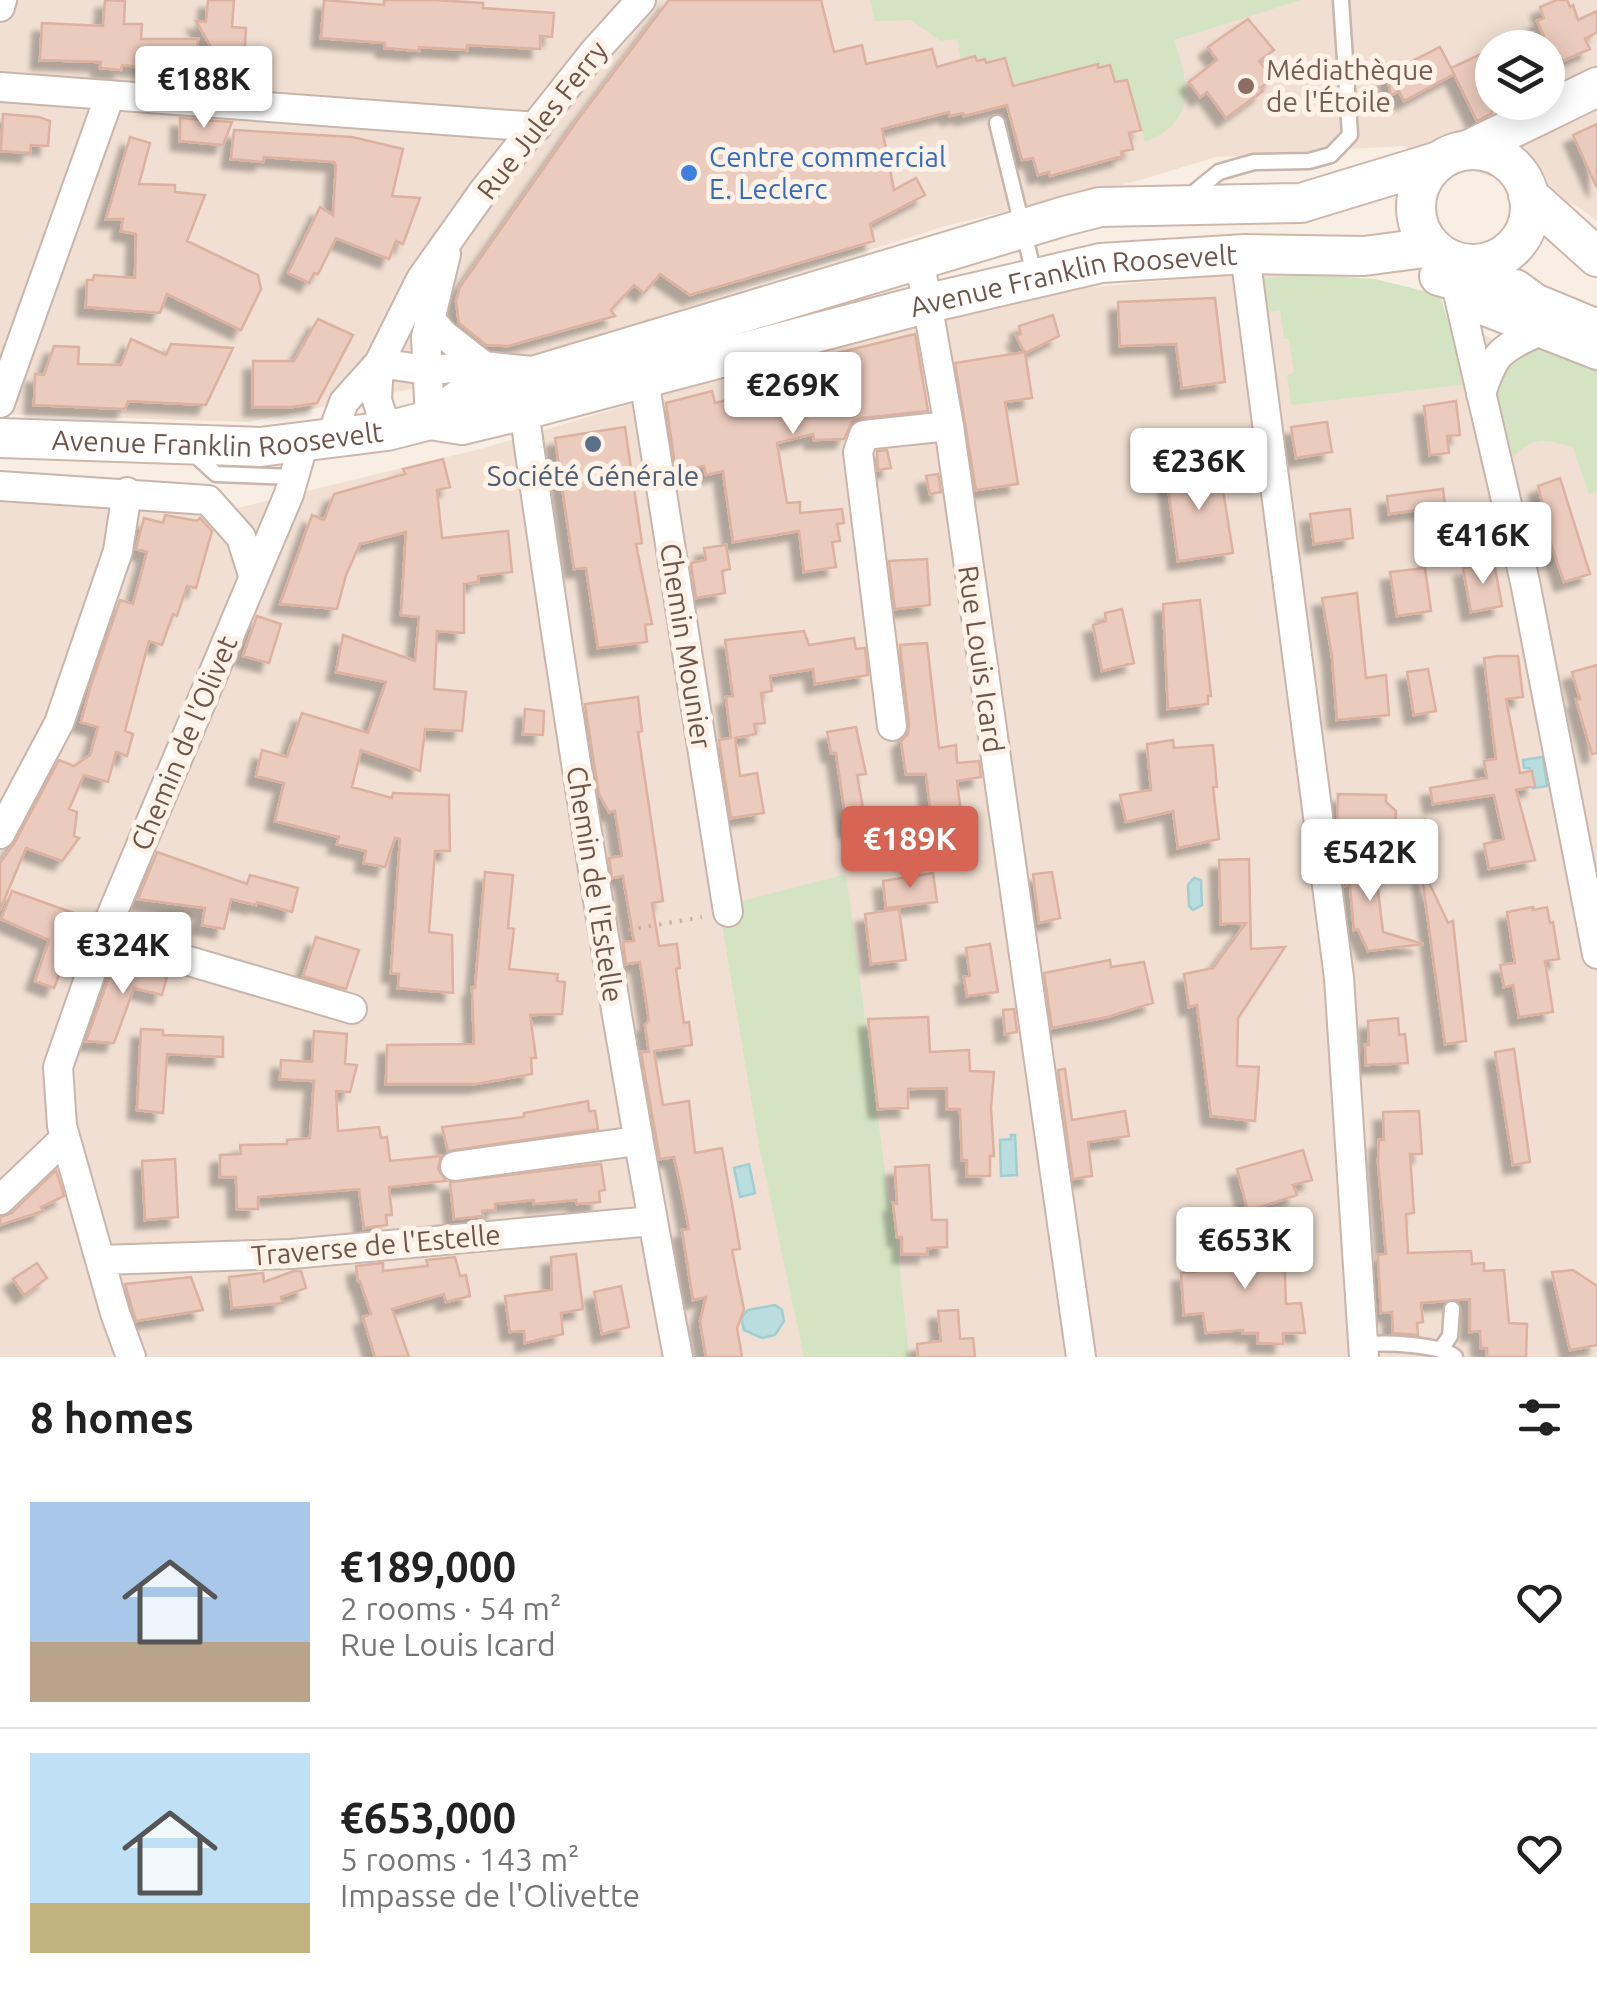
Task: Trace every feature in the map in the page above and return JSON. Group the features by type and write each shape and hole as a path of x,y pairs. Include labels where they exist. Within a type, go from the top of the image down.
{"main road":[{"name":"Avenue Franklin Roosevelt","path":"430,420 463,396 1100,207 1301,203 1454,156 1587,87"},
{"name":"Avenue Franklin Roosevelt","path":"1524,184 1587,87"},
{"path":"1466,282 1464,264 1448,259 1432,247 1420,231 1416,212 1418,192 1426,175 1454,156 1487,152 1505,160 1597,257"},
{"path":"1466,282 1514,247 1524,232 1529,214 1524,184"},
{"path":"968,244 979,291"},
{"name":"Avenue Franklin Roosevelt","path":"0,438 310,452 430,420 462,424 524,410 929,303 1101,262 1246,254 1364,256 1432,247"},
{"path":"1364,256 1466,282 1535,318 1597,329"}],"street":[{"name":"Rue Jules Ferry","path":"310,452 344,402 379,363 421,279 482,193 594,52 641,0"},
{"path":"0,87 537,127"},
{"path":"0,402 110,96"},
{"name":"Rue Jules Ferry","path":"430,420 426,337 448,245"},
{"path":"1246,254 1339,978 1364,1351"},
{"name":"Rue Louis Icard","path":"920,258 949,426 1081,1357"},
{"path":"1466,282 1481,396 1526,582 1597,954"},
{"path":"1481,396 1491,362 1535,318 1597,355"},
{"path":"432,321 484,366"},
{"name":"Rue Jules Ferry","path":"379,363 377,400 387,431"},
{"name":"Avenue Franklin Roosevelt","path":"379,363 426,370 484,366 542,373"},
{"name":"Chemin Mounier","path":"644,379 728,912"},
{"name":"Chemin de l'Estelle","path":"524,410 637,1141 678,1357"},
{"path":"892,726 858,452 864,435 949,426"},
{"name":"Chemin de l'Olivet","path":"131,1357 65,1138 58,1067 104,936 253,575 310,452"},
{"path":"0,486 208,500 242,536 253,575"},
{"path":"0,834 60,723 118,551 127,492"},
{"path":"104,936 352,1009"},
{"path":"0,1200 65,1138"},
{"path":"455,1166 637,1141"},
{"name":"Traverse de l'Estelle","path":"100,1260 291,1254 652,1221"}],"lane":[{"path":"1178,205 1218,172 1254,162 1308,161 1331,155 1350,134 1341,0"},
{"path":"997,123 1035,279"},
{"path":"1440,1349 1450,1336 1452,1309"},
{"path":"1364,1351 1383,1342 1440,1349 1455,1357"}],"path":[{"path":"604,934 728,912"}],"shaded area":[{"path":"0,0 1597,0 1597,221 1579,207 1402,146 1216,157 1137,181 949,225 455,380 248,422 0,414"},
{"path":"1274,271 1410,300 1544,363 1597,381 1597,1357 0,1357 0,497 217,513 484,448 752,368 1049,291"}],"green space":[{"path":"870,0 1301,0 1174,40 1183,72 1185,100 1173,124 1145,142 1139,120 1133,120 1127,80 1115,82 1109,65 1014,90 1005,58 986,63 984,59 961,61 957,39 940,41 911,20 875,21"},
{"path":"1302,274 1375,279 1440,295 1467,384 1291,405 1287,375 1294,373 1289,339 1284,339 1280,310 1260,313 1260,279"},
{"path":"1521,341 1597,370 1597,491 1589,494 1573,447 1534,442 1513,457 1494,382"},
{"path":"846,874 889,1203 893,1203 909,1357 804,1357 758,1141 719,907"}],"water":[{"path":"1543,757 1547,786 1533,788 1530,768 1524,768 1523,760"},
{"path":"1194,878 1201,880 1202,905 1193,910 1189,906 1188,885"},
{"path":"1015,1135 1017,1175 1001,1176 1000,1140 1011,1139"},
{"path":"749,1164 755,1193 740,1197 734,1168"},
{"path":"775,1305 782,1310 784,1321 775,1335 762,1338 744,1330 741,1318 748,1310"}],"building":[{"path":"105,0 125,1 124,24 142,24 141,39 198,39 195,72 122,65 121,70 100,68 101,62 40,60 42,23 103,26"},
{"path":"208,0 234,0 232,27 246,28 243,79 229,78 196,21 206,22"},
{"path":"324,0 384,5 384,0 435,0 554,13 552,37 540,36 540,49 467,45 467,50 419,47 419,51 385,48 385,43 321,38"},
{"name":"Centre commercial E. Leclerc","path":"669,0 821,0 834,52 862,45 866,64 932,49 937,67 975,56 977,61 985,59 986,63 1005,58 1013,86 1098,64 1098,68 1110,65 1115,82 1127,80 1141,130 1129,133 1133,149 1121,152 1122,156 1050,176 1049,172 1038,175 1033,158 1022,160 1007,105 964,116 950,116 949,112 882,129 894,190 916,178 925,195 870,224 874,241 690,295 660,274 644,293 634,285 611,310 615,316 508,346 486,345 459,323 456,301 460,287 576,122"},
{"path":"1567,0 1578,20 1597,11 1597,32 1585,39 1590,49 1565,60 1565,30 1541,30 1537,21 1544,18 1540,7"},
{"path":"1248,19 1274,50 1259,61 1273,79 1226,118 1207,92 1200,97 1189,82 1217,60 1208,47"},
{"path":"1440,47 1454,74 1404,101 1399,91 1391,95 1387,74"},
{"path":"1475,57 1475,117 1451,68"},
{"path":"3,114 50,121 48,146 31,145 30,153 1,151"},
{"path":"180,118 232,122 223,145 180,141"},
{"path":"1597,124 1597,188 1573,135"},
{"path":"234,130 352,137 403,149 392,196 420,198 403,244 396,241 389,259 336,238 318,274 314,273 309,283 288,273 320,207 333,215 336,165 264,157 263,162 231,159"},
{"path":"130,137 150,143 139,184 175,185 175,192 205,195 187,241 258,275 261,289 241,330 167,294 160,313 86,307 87,280 93,280 94,275 135,278 136,234 121,231 123,219 106,219"},
{"path":"1215,298 1225,382 1182,388 1176,344 1120,346 1118,302"},
{"path":"1053,315 1059,336 1025,353 1016,336 1021,334 1019,326"},
{"path":"318,319 353,335 317,403 253,407 253,361 294,361"},
{"path":"915,334 928,411 861,418 852,422 844,439 814,440 813,434 777,443 787,503 800,502 800,513 842,509 844,523 837,524 840,541 832,542 836,567 804,572 799,531 733,542 723,471 706,475 704,466 676,472 666,403 712,391 715,403 801,381 798,371 835,362 833,354"},
{"path":"131,339 166,355 171,344 233,348 206,405 128,401 125,409 34,405 35,374 44,375 54,346 79,347 78,364 121,365"},
{"path":"1025,352 1032,398 1005,402 1018,484 976,490 955,363"},
{"path":"1456,401 1460,435 1447,436 1449,453 1430,455 1424,406"},
{"path":"1327,422 1332,452 1296,458 1291,427"},
{"path":"625,427 642,543 636,544 652,624 645,625 647,642 598,648 586,568 574,569 555,438"},
{"path":"887,450 891,468 878,470 877,451"},
{"path":"443,459 450,487 437,490 442,538 508,531 512,572 478,576 478,582 464,584 464,633 437,631 434,689 466,692 462,731 425,729 420,771 361,750 352,787 392,798 393,793 449,795 450,851 435,851 429,932 452,935 453,993 398,988 399,974 391,973 400,839 395,838 385,867 364,863 366,851 337,844 339,837 275,821 284,783 256,776 262,750 287,757 302,713 368,733 386,682 336,672 343,635 415,661 419,617 401,615 406,532 360,544 337,609 280,604 312,515 324,520 334,494"},
{"path":"1219,465 1233,553 1178,561 1166,472"},
{"path":"938,474 941,492 930,494 926,476"},
{"path":"1560,478 1590,574 1564,582 1546,529 1538,486"},
{"path":"1443,489 1445,506 1389,514 1387,496"},
{"path":"1350,509 1353,538 1314,544 1310,514"},
{"path":"165,515 197,521 200,518 212,531 196,588 187,586 162,645 149,641 125,731 133,734 127,756 116,752 108,782 84,775 69,809 77,812 74,836 79,838 62,861 26,848 0,910 0,863 59,760 74,766 90,755 98,727 81,722 91,685 120,600 133,604 147,552 136,549 144,518 163,523"},
{"path":"726,545 730,569 722,571 725,593 696,598 691,563 706,560 704,548"},
{"path":"927,559 930,605 895,609 889,561"},
{"path":"1494,562 1502,606 1471,612 1463,568"},
{"path":"1425,568 1431,611 1397,616 1390,572"},
{"path":"1357,593 1366,678 1386,675 1389,715 1337,720 1322,598"},
{"path":"1200,600 1211,696 1208,704 1168,709 1163,604"},
{"path":"1122,609 1134,663 1102,671 1093,625 1106,621 1105,613"},
{"path":"257,616 281,624 269,663 243,656"},
{"path":"804,631 809,645 854,638 856,649 865,648 868,675 815,684 813,669 770,676 772,691 761,693 765,723 754,724 756,734 735,738 740,776 757,773 764,813 731,818 719,740 731,738 726,697 733,696 725,640"},
{"path":"927,643 939,748 956,745 957,763 979,761 981,777 957,781 966,852 936,857 926,774 906,774 901,741 908,734 909,724 900,645"},
{"path":"1518,656 1523,697 1506,699 1520,773 1532,771 1535,786 1516,790 1535,860 1489,869 1484,844 1504,839 1494,795 1433,804 1430,788 1487,778 1484,761 1496,759 1484,658"},
{"path":"1597,665 1597,753 1592,754 1572,672"},
{"path":"1428,669 1436,711 1414,715 1407,672"},
{"path":"638,697 642,731 638,732 663,901 652,903 659,946 677,944 680,968 676,969 684,1023 689,1022 692,1045 654,1051 663,1105 689,1101 695,1153 722,1148 740,1249 732,1250 744,1310 737,1328 742,1357 706,1357 700,1321 706,1297 693,1300 682,1230 689,1229 674,1157 660,1159 641,1052 649,1052 645,1025 649,1020 640,962 626,964 623,942 634,941 623,876 612,878 609,858 622,856 615,811 609,812 599,794 585,704"},
{"path":"525,709 544,711 543,735 523,734"},
{"path":"856,727 866,774 857,775 866,824 847,828 836,753 831,753 827,732"},
{"path":"1173,740 1174,748 1213,745 1219,839 1178,848 1173,811 1126,822 1120,795 1151,790 1147,744"},
{"path":"1338,794 1386,795 1386,802 1396,811 1395,829 1337,828"},
{"path":"882,821 887,853 856,858 852,827"},
{"path":"157,852 247,884 250,875 298,888 292,912 231,899 224,929 202,925 205,908 138,899"},
{"path":"1382,858 1384,882 1377,883 1383,932 1423,944 1368,951 1358,929 1354,930 1350,885 1345,886 1343,862"},
{"path":"1249,859 1251,949 1285,947 1238,1018 1237,1066 1259,1067 1255,1121 1211,1116 1197,1005 1189,1007 1184,974 1213,968 1246,923 1221,924 1219,860"},
{"path":"485,872 513,875 508,928 514,929 509,969 558,974 557,981 565,982 562,1014 530,1015 536,1058 531,1058 532,1074 476,1084 386,1084 387,1045 474,1044 472,988"},
{"path":"1052,872 1060,918 1039,923 1033,874"},
{"path":"933,873 937,902 886,908 883,881"},
{"path":"1426,876 1448,923 1453,921 1466,1041 1445,1044 1422,877"},
{"path":"12,891 82,916 54,988 35,981 49,940 1,919"},
{"path":"1547,907 1550,923 1553,922 1559,959 1545,961 1553,1012 1519,1017 1513,985 1504,987 1500,965 1515,963 1507,912"},
{"path":"899,909 906,960 871,964 865,914"},
{"path":"316,937 359,950 346,989 303,976"},
{"path":"990,944 998,992 967,996 964,977 970,976 966,948"},
{"path":"116,958 168,973 162,995 134,988 114,1043 86,1041"},
{"path":"1110,960 1111,967 1144,962 1153,1003 1052,1028 1044,973"},
{"path":"1014,1009 1017,1032 1005,1034 1003,1010"},
{"path":"928,1017 930,1052 969,1050 970,1071 994,1072 994,1156 990,1156 990,1176 967,1176 967,1160 962,1160 960,1109 947,1109 947,1088 908,1089 908,1108 878,1109 868,1019"},
{"path":"1398,1018 1399,1035 1405,1034 1408,1063 1366,1065 1368,1021"},
{"path":"141,1029 163,1030 163,1035 223,1037 223,1057 167,1054 163,1113 137,1110"},
{"path":"314,1031 347,1034 345,1064 357,1065 350,1092 336,1091 338,1131 379,1127 381,1138 387,1137 390,1161 441,1156 438,1169 446,1181 389,1187 392,1215 386,1215 387,1225 364,1228 359,1189 258,1197 258,1209 237,1209 236,1177 220,1177 220,1155 241,1154 240,1145 287,1144 287,1140 310,1138 314,1081 280,1079 281,1060 312,1062"},
{"path":"1514,1049 1530,1162 1513,1165 1495,1052"},
{"path":"1065,1069 1072,1120 1125,1111 1129,1136 1088,1142 1092,1176 1073,1179 1058,1070"},
{"path":"588,1101 589,1111 595,1111 598,1129 448,1151 442,1127 524,1117 524,1113"},
{"path":"1419,1111 1422,1154 1410,1154 1414,1213 1406,1214 1408,1253 1471,1251 1472,1264 1484,1263 1484,1271 1504,1270 1509,1323 1527,1324 1526,1357 1487,1357 1487,1348 1481,1348 1480,1331 1470,1332 1470,1299 1421,1303 1423,1322 1417,1323 1418,1335 1393,1333 1392,1312 1381,1313 1378,1255 1386,1254 1378,1162 1379,1140 1384,1140 1383,1112"},
{"path":"1303,1150 1312,1180 1293,1185 1297,1195 1248,1211 1237,1169"},
{"path":"175,1159 178,1217 145,1220 142,1161"},
{"path":"601,1164 605,1190 599,1191 600,1202 534,1204 534,1200 495,1204 495,1210 482,1211 483,1216 454,1219 450,1182"},
{"path":"929,1165 932,1220 947,1220 947,1247 927,1248 927,1254 902,1254 893,1203 897,1204 895,1167"},
{"path":"56,1170 64,1196 41,1207 43,1211 0,1225 0,1217 12,1213"},
{"path":"1223,1226 1244,1227 1244,1242 1284,1245 1286,1304 1301,1303 1305,1333 1283,1333 1283,1344 1258,1343 1258,1333 1206,1333 1203,1313 1184,1315 1181,1273 1229,1268"},
{"path":"576,1254 583,1309 561,1313 563,1334 525,1343 524,1331 510,1332 505,1296 552,1290 551,1257"},
{"path":"455,1257 460,1276 466,1275 470,1296 446,1302 444,1294 392,1309 409,1357 375,1357 363,1317 371,1314 356,1266 383,1263 383,1271 428,1266 426,1260"},
{"path":"37,1263 47,1278 24,1295 13,1279"},
{"path":"1573,1270 1597,1286 1597,1345 1570,1350 1552,1272"},
{"path":"301,1271 306,1288 281,1297 283,1303 232,1308 229,1277 263,1273 264,1282"},
{"path":"191,1277 203,1310 136,1321 125,1284"},
{"path":"621,1286 629,1327 602,1334 594,1292"},
{"path":"958,1310 960,1339 973,1338 975,1357 918,1357 917,1344 941,1341 938,1311"}],"place":[{"name":"Médiathèque de l'Étoile","path":"1246,86"},
{"name":"Centre commercial E. Leclerc","path":"689,173"},
{"name":"Société Générale","path":"593,444"}]}
